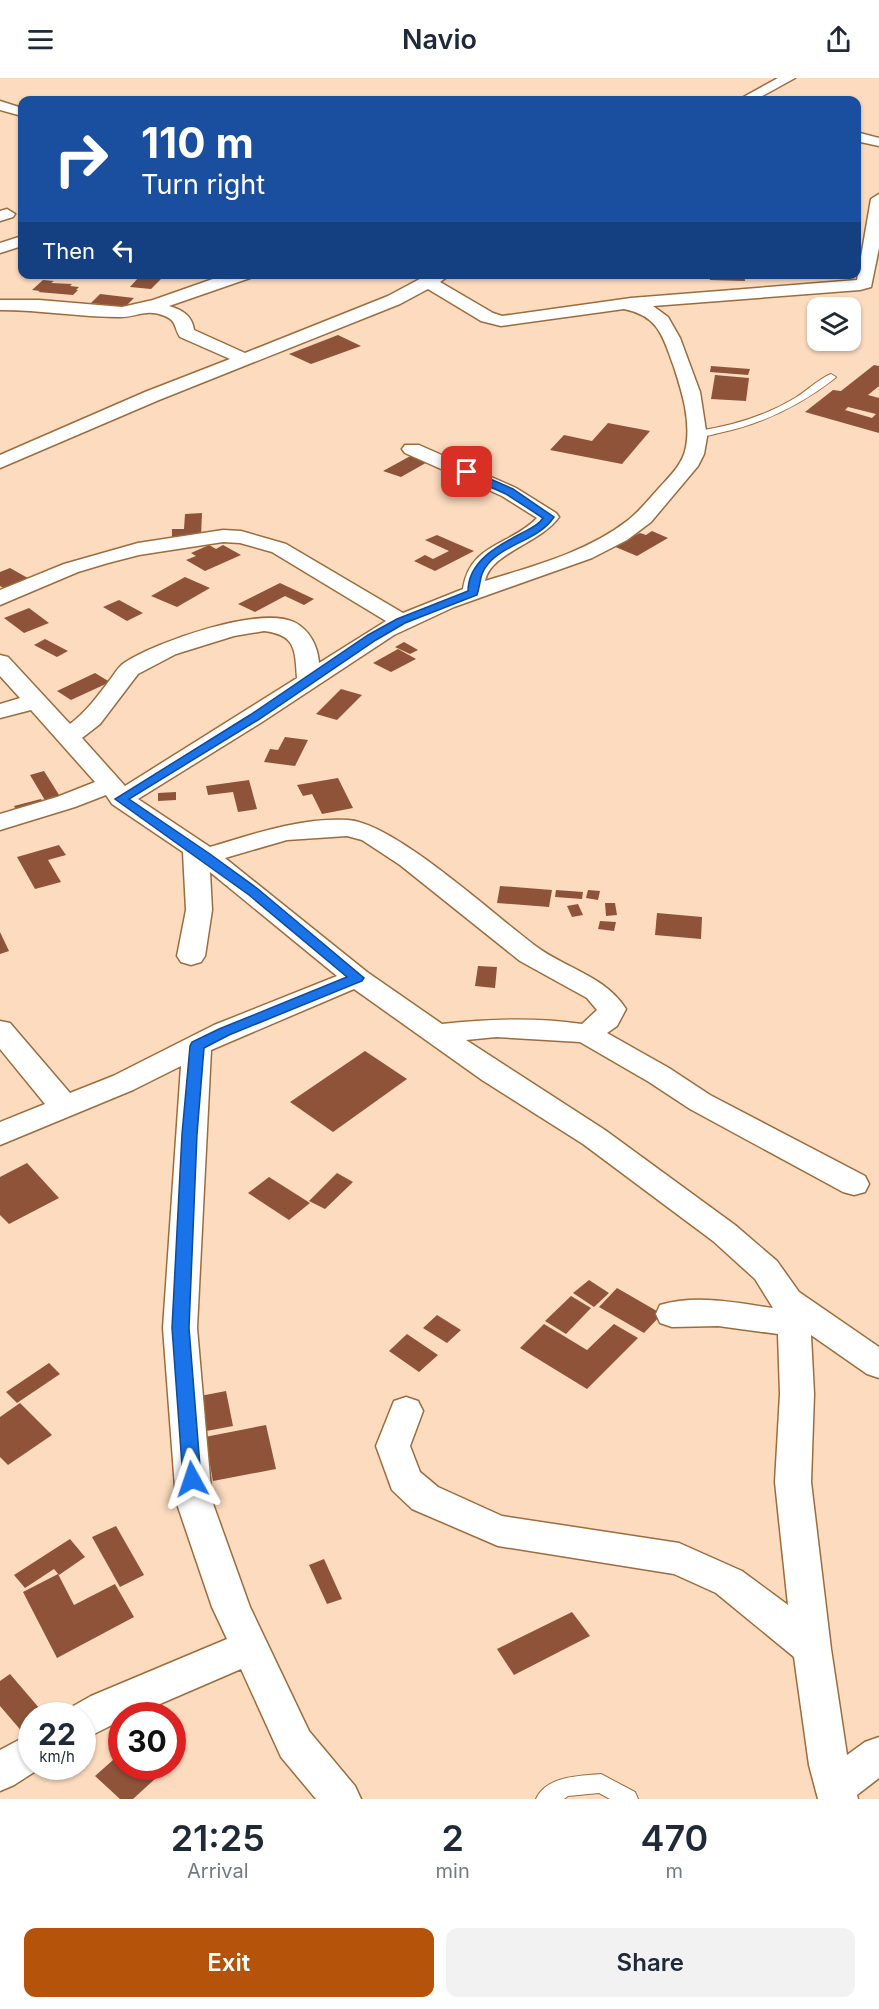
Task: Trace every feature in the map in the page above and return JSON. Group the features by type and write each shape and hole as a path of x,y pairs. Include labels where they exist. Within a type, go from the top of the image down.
{"street":[{"path":"753,96 788,78"},
{"path":"0,105 18,111"},
{"path":"861,137 879,142"},
{"path":"440,279 487,317 501,321 624,304 860,285 865,283 879,199"},
{"path":"0,248 18,242"},
{"path":"0,305 39,304 122,312 151,306 229,279"},
{"path":"0,462 245,359 394,300 433,279"},
{"path":"0,822 66,802 116,791 198,753 401,621 473,593 538,573 608,542 634,526 688,468 695,451 697,434 691,392 666,325 651,310 642,306 624,304"},
{"path":"151,306 173,313 184,321 186,333 245,359"},
{"path":"412,449 509,492 549,517 543,525 484,561 473,579 473,593"},
{"path":"0,598 71,568 101,559 189,540 232,537 262,542 279,548 401,621"},
{"path":"68,737 92,719 130,669 168,649 230,630 264,624 286,627 299,636 307,653 309,679"},
{"path":"0,662 116,791 254,892 357,978 492,1073 594,1137 724,1233 766,1270 791,1313 797,1394 793,1482 812,1649 829,1765 836,1793 879,1755"},
{"path":"0,711 35,701"},
{"path":"201,853 285,833 349,828 371,835 409,860 531,955 597,992 612,1010 607,1019 587,1034"},
{"path":"191,956 199,910 201,853"},
{"path":"0,1134 123,1083 234,1028 357,978"},
{"path":"436,1034 496,1028 560,1030 587,1034 659,1075 700,1102 854,1184"},
{"path":"0,1030 64,1106"},
{"path":"197,1046 180,1328 194,1501 231,1607 295,1744 341,1799"},
{"path":"672,1314 697,1311 791,1313 879,1365"},
{"path":"406,1411 393,1446 405,1480 425,1498 498,1531 679,1560 729,1582 812,1649"},
{"path":"96,1714 250,1647"},
{"path":"0,1772 18,1760"}],"lane":[{"path":"697,434 722,431 756,422 812,392 831,377"},
{"path":"546,1799 565,1787 601,1783 628,1799"}],"building":[{"path":"137,279 161,279 151,289 130,287"},
{"path":"745,279 745,281 710,280"},
{"path":"43,280 79,287 73,295 32,290"},
{"path":"100,294 134,298 125,307 91,303"},
{"path":"338,335 361,346 311,364 289,354"},
{"path":"874,365 879,366 879,386 868,395 879,398 879,433 805,412 833,390 841,391","holes":["848,407 876,414 872,418 845,410"]},
{"path":"711,366 750,369 748,375 710,372"},
{"path":"715,375 749,378 746,401 711,399"},
{"path":"608,423 650,431 622,464 550,450 564,435 592,441"},
{"path":"414,454 431,460 401,477 383,471"},
{"path":"202,513 201,536 172,537 172,529 184,529 185,514"},
{"path":"652,531 668,538 637,556 613,546 640,533 646,535"},
{"path":"437,535 474,551 435,571 414,561 425,555 433,559 449,551 425,540"},
{"path":"209,545 216,549 223,545 241,555 205,571 186,560 196,556 191,553"},
{"path":"10,568 33,581 9,591 0,586 0,572"},
{"path":"185,577 210,588 177,607 151,596"},
{"path":"280,583 314,599 304,605 285,596 255,612 238,604"},
{"path":"119,600 143,613 127,621 103,607"},
{"path":"29,608 49,623 24,633 4,618"},
{"path":"45,639 68,651 57,657 34,645"},
{"path":"404,642 418,650 410,654 395,647"},
{"path":"398,649 416,659 391,672 373,663"},
{"path":"95,673 110,682 71,700 57,691"},
{"path":"341,689 362,695 337,720 316,714"},
{"path":"285,737 308,740 295,766 264,762 270,749 278,750"},
{"path":"44,771 61,798 46,802 30,775"},
{"path":"338,778 353,808 322,814 312,794 303,796 297,785"},
{"path":"249,780 257,809 238,812 233,792 208,795 206,786"},
{"path":"176,792 176,800 158,801 158,793"},
{"path":"41,799 46,808 19,815 14,806"},
{"path":"59,845 66,855 48,860 61,882 35,889 17,857"},
{"path":"500,886 552,890 549,907 497,903"},
{"path":"556,890 583,892 582,899 555,897"},
{"path":"588,890 600,891 598,900 586,898"},
{"path":"605,903 615,903 617,915 606,916"},
{"path":"578,904 583,915 572,917 567,906"},
{"path":"657,913 702,917 701,939 655,935"},
{"path":"600,921 616,922 614,931 598,929"},
{"path":"0,932 9,951 0,954"},
{"path":"478,966 497,967 495,988 475,986"},
{"path":"365,1051 407,1079 333,1132 290,1102"},
{"path":"27,1163 59,1198 9,1224 0,1215 0,1177"},
{"path":"337,1173 353,1182 325,1209 309,1201"},
{"path":"269,1177 310,1203 289,1220 248,1193"},
{"path":"589,1280 609,1293 594,1307 573,1293"},
{"path":"617,1288 662,1314 644,1333 599,1307"},
{"path":"571,1296 591,1308 566,1334 545,1321"},
{"path":"437,1315 461,1330 447,1343 423,1328"},
{"path":"544,1324 587,1350 614,1324 638,1338 587,1389 520,1348"},
{"path":"407,1334 438,1355 419,1372 389,1351"},
{"path":"49,1363 60,1374 17,1403 6,1392"},
{"path":"226,1391 233,1426 201,1432 195,1397"},
{"path":"20,1403 52,1435 8,1465 0,1457 0,1417"},
{"path":"266,1425 276,1469 213,1481 205,1437"},
{"path":"116,1526 144,1575 120,1587 92,1537"},
{"path":"70,1539 85,1557 59,1575 54,1569 25,1588 14,1575"},
{"path":"324,1559 342,1599 327,1604 309,1565"},
{"path":"58,1574 74,1605 115,1584 134,1617 57,1658 23,1592"},
{"path":"572,1612 590,1636 514,1675 497,1649"},
{"path":"10,1674 34,1702 18,1702 18,1727 0,1706 0,1681"},
{"path":"108,1764 108,1780 154,1780 133,1799 120,1799 96,1775"}],"route":[{"path":"192,1479 180,1328 197,1046 224,1032 357,978 254,892 206,856 121,799 198,753 401,621 473,593 473,579 484,561 543,525 549,517 538,508 509,492 467,472"}]}
